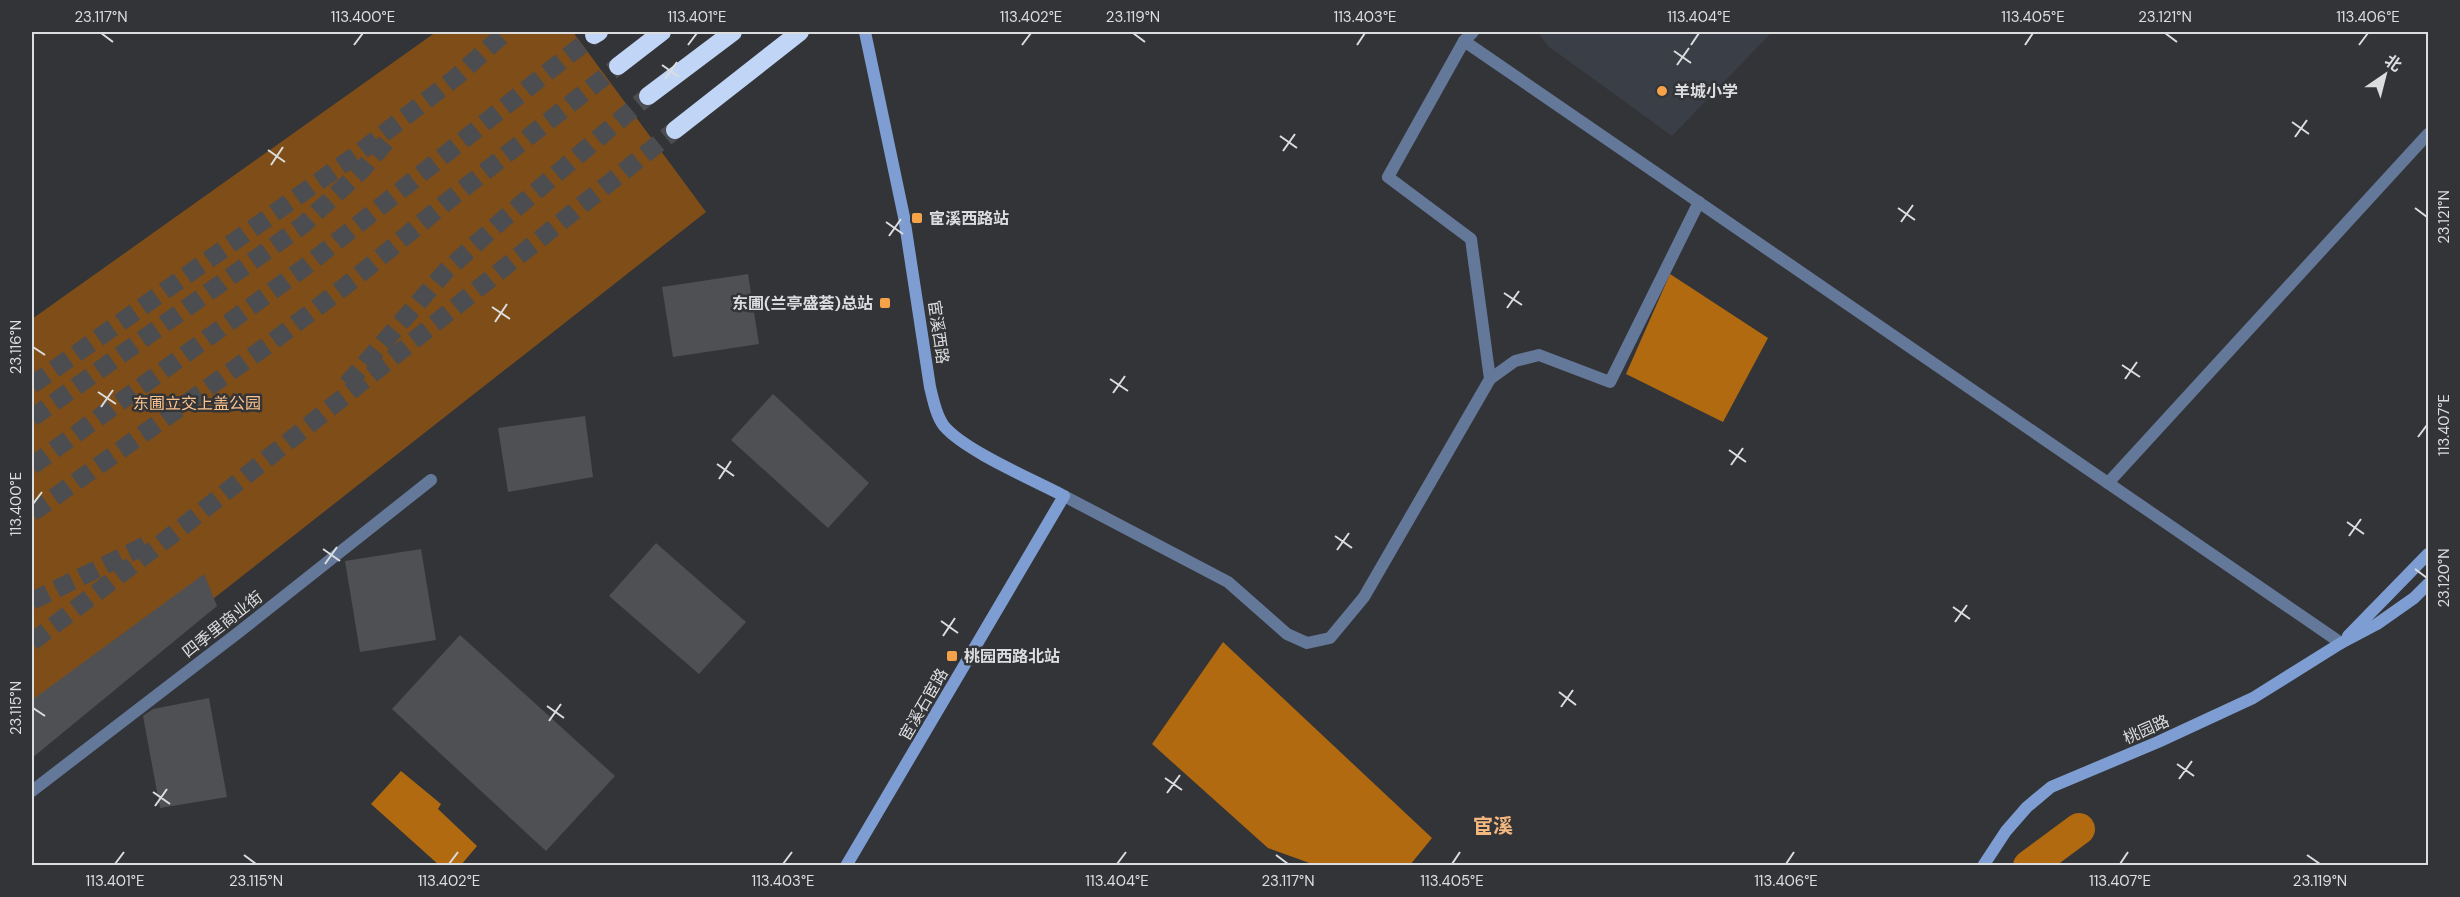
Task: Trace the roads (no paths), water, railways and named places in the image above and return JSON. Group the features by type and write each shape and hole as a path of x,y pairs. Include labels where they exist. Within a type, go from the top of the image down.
{"highway":[{"path":"618,66 662,32"},
{"path":"648,96 727,36 744,32"},
{"path":"675,130 800,32"}],"street":[{"name":"宦溪西路","path":"865,32 904,217 930,387 944,425 961,441 1228,582 1287,634 1307,643 1330,638 1364,597 1490,378"},
{"path":"1699,202 1610,382 1539,355 1515,361 1490,378 1472,239 1388,177 1468,36 1699,202 2341,644"},
{"path":"2108,483 2428,134"},
{"name":"四季里商业街","path":"32,791 239,632 431,480"},
{"name":"宦溪石宦路","path":"846,866 1065,496"},
{"name":"桃园路","path":"2341,644 2428,554"},
{"name":"桃园路","path":"1983,866 2020,815 2051,787 2158,742 2253,698 2377,624 2414,598 2428,584"}],"waterway":[{"path":"2029,866 2079,829"}],"tunnel":[{"path":"32,385 356,155 455,78 506,32"},
{"path":"32,466 305,267 594,35"},
{"path":"32,513 272,342 353,280 444,204 618,66"},
{"path":"347,384 445,272 648,96"},
{"path":"32,642 181,528 675,130"},
{"path":"32,418 303,225 361,171 386,142"},
{"path":"32,601 146,545"}],"place":[{"name":"羊城小学","path":"1662,91"},
{"name":"宦溪西路站","path":"917,218"},
{"name":"东圃(兰亭盛荟)总站","path":"885,303"},
{"name":"桃园西路北站","path":"952,656"}],"district":[{"name":"宦溪","path":"1493,826"}],"park label":[{"name":"东圃立交上盖公园","path":"197,403"}]}
